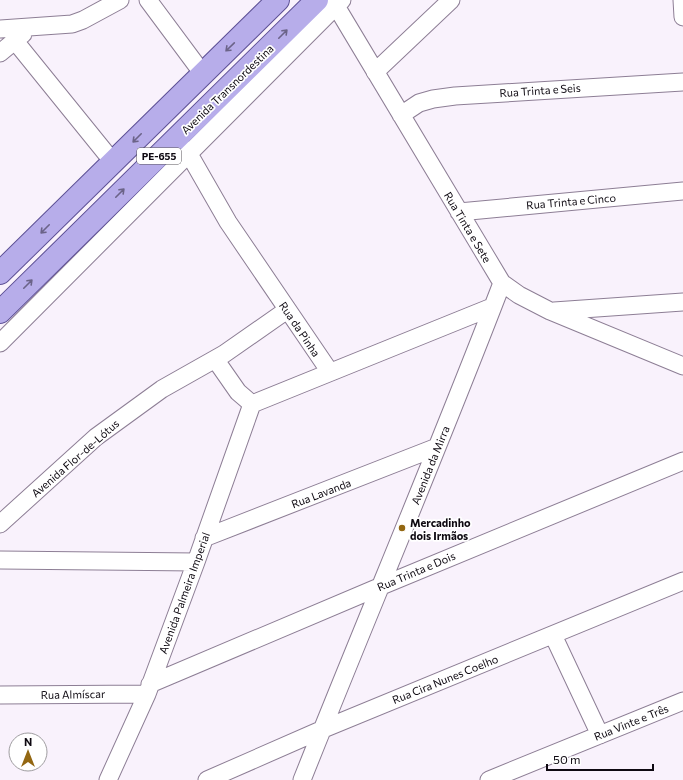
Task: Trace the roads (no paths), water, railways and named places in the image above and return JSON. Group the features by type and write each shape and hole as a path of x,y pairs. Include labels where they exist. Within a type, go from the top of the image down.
{"main road":[{"name":"PE-655","path":"0,273 278,0"},
{"name":"Avenida Transnordestina","path":"0,312 182,147 331,1"}],"street":[{"path":"0,29 72,24 83,20 120,0"},
{"path":"148,0 203,74"},
{"path":"375,72 452,0"},
{"path":"682,0 683,17"},
{"name":"Rua Tinta e Sete","path":"331,1 502,283 519,295 550,311 683,366"},
{"path":"0,53 30,28"},
{"path":"15,40 113,162"},
{"name":"Rua Trinta e Seis","path":"401,115 419,103 433,99 455,96 683,82"},
{"path":"0,343 182,147"},
{"name":"Rua da Pinha","path":"182,147 228,222 330,372"},
{"name":"Rua Trinta e Cinco","path":"459,212 683,191"},
{"name":"Avenida da Mirra","path":"302,780 379,587 438,448 502,283"},
{"path":"550,311 683,302"},
{"path":"215,359 238,392 252,404 492,307"},
{"name":"Avenida Flor-de-Lótus","path":"0,524 96,437 162,388 215,359 287,310"},
{"name":"Avenida Palmeira Imperial","path":"108,780 148,689 196,562 252,404"},
{"name":"Rua Lavanda","path":"204,538 438,448"},
{"name":"Rua Trinta e Dois","path":"148,689 379,587 683,461"},
{"path":"0,560 196,562"},
{"name":"Rua Cira Nunes Coelho","path":"207,780 322,730 683,581"},
{"path":"553,635 600,735"},
{"name":"Rua Almíscar","path":"0,695 148,689"},
{"name":"Rua Vinte e Três","path":"497,779 683,701"}],"place":[{"name":"Mercadinho dois Irmãos","path":"402,528"}]}
